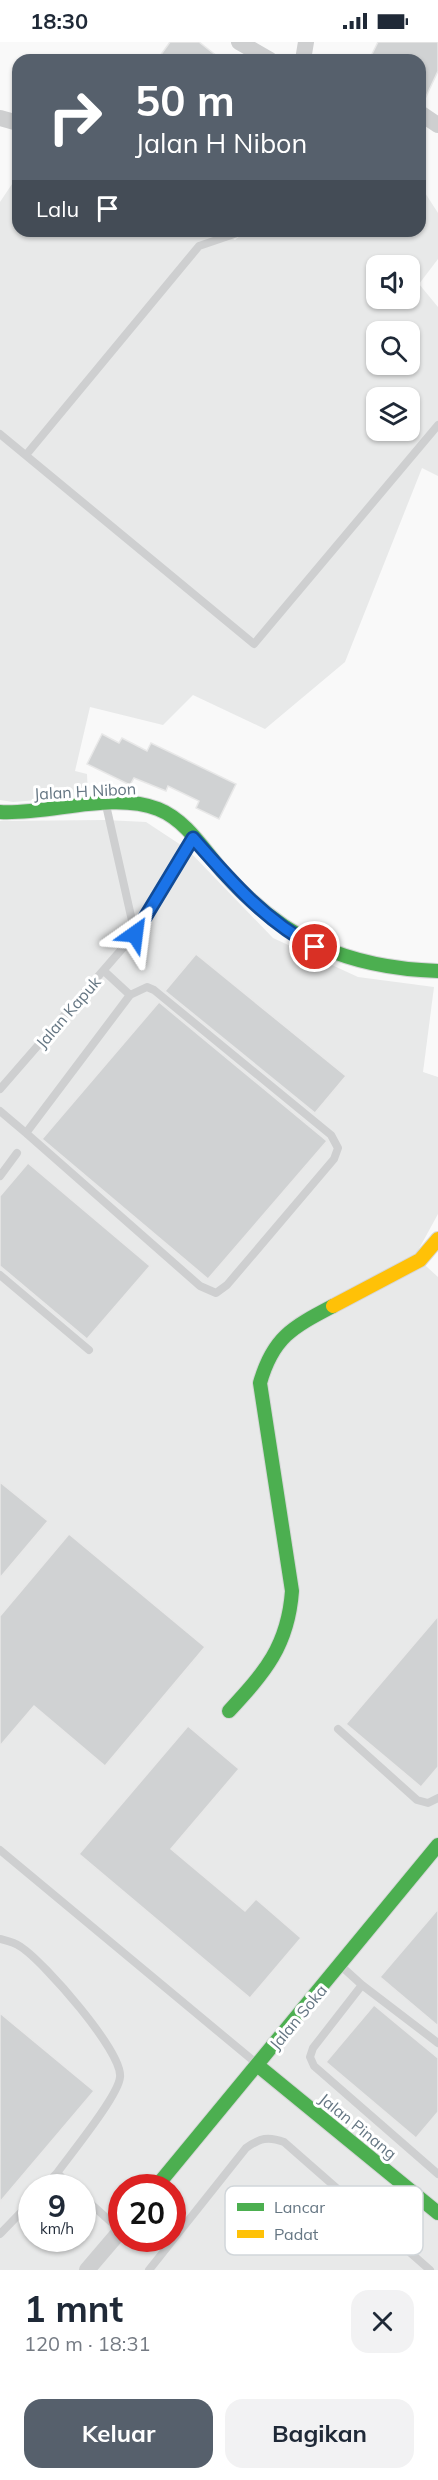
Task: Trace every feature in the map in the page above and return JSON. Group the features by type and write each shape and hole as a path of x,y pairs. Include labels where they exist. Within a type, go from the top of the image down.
{"street":[{"path":"239,42 260,54"},
{"name":"Jalan H Nibon","path":"0,812 130,803 159,810 170,815 225,875 263,912 299,939 330,955 364,964 438,971"},
{"path":"229,1711 279,1653 292,1608 292,1591 260,1383 265,1365 280,1337 294,1327 420,1260 438,1239"},
{"name":"Jalan Soka","path":"167,2174 430,1860 438,1845"},
{"name":"Jalan Pinang","path":"257,2064 405,2186"},
{"name":"Jalan Pinang","path":"423,2201 438,2213"},
{"path":"87,2270 108,2245"}],"lane":[{"path":"26,456 199,246 225,237"},
{"path":"0,434 254,644 438,425"},
{"path":"106,805 135,934"},
{"name":"Jalan Kapuk","path":"0,1089 135,934 193,838"},
{"path":"104,971 130,995"},
{"path":"0,1111 200,1286 216,1293 227,1285 334,1159 338,1148 331,1135 154,990 142,988 130,995 26,1133"},
{"path":"0,1176 17,1153"},
{"path":"0,1275 88,1350"},
{"path":"338,1729 417,1800 428,1803 438,1798"},
{"path":"0,1850 257,2064"},
{"path":"0,1939 12,1941 24,1948 57,1982 106,2042 120,2069 117,2088 57,2173"},
{"path":"340,1966 438,2043"},
{"path":"362,1984 312,2048 310,2057 314,2066 438,2174"},
{"path":"149,2270 246,2148 258,2140 268,2138 284,2142 334,2186"},
{"path":"96,2208 108,2218"},
{"path":"0,2234 18,2215"},
{"path":"413,2255 430,2270"}],"shaded area":[{"path":"12,184 12,237 229,237 235,240 239,237 426,237 426,194 438,213 438,259 420,283 420,255 366,255 366,309 420,309 420,285 438,307 438,476 422,468 345,662 265,729 193,695 163,725 90,707 75,771 87,774 88,796 13,802 0,800 0,202"},
{"path":"0,821 146,822 187,849 273,938 358,977 434,987 423,1072 438,1077 438,1214 415,1256 438,1277 438,2270 0,2270"}],"building":[{"path":"170,42 199,42 214,54 161,54"},
{"path":"378,42 438,42 438,71 426,97 426,54 372,54"},
{"path":"102,734 119,743 122,738 147,751 151,743 236,784 219,819 196,808 199,801 168,786 166,791 134,778 130,785 87,764"},
{"path":"196,954 346,1076 315,1113 165,991"},
{"path":"159,1002 327,1141 208,1279 42,1139"},
{"path":"28,1163 150,1266 87,1339 0,1266 0,1196"},
{"path":"0,1482 48,1521 0,1578"},
{"path":"69,1534 205,1647 105,1766 34,1706 0,1746 0,1616"},
{"path":"438,1616 438,1767 421,1787 346,1724"},
{"path":"188,1726 239,1769 171,1849 245,1911 256,1899 301,1938 250,1998 79,1854"},
{"path":"438,1909 438,2026 380,1977"},
{"path":"374,2005 438,2058 438,2112 416,2138 326,2062"},
{"path":"0,2013 94,2091 24,2174 18,2174 18,2181 0,2202"}],"traffic: fast":[{"path":"0,812 121,802 158,809 186,828 246,896 294,932 319,946 375,964 438,971"},
{"path":"229,1711 264,1670 280,1643 290,1610 292,1591 260,1383 271,1355 286,1335 333,1306"},
{"path":"167,2174 438,1845"},
{"path":"257,2065 405,2186"},
{"path":"423,2201 438,2213"}],"traffic: slow":[{"path":"333,1306 420,1260 438,1239"}],"route":[{"path":"135,934 193,838 225,875 263,912 299,939 315,947"}]}
